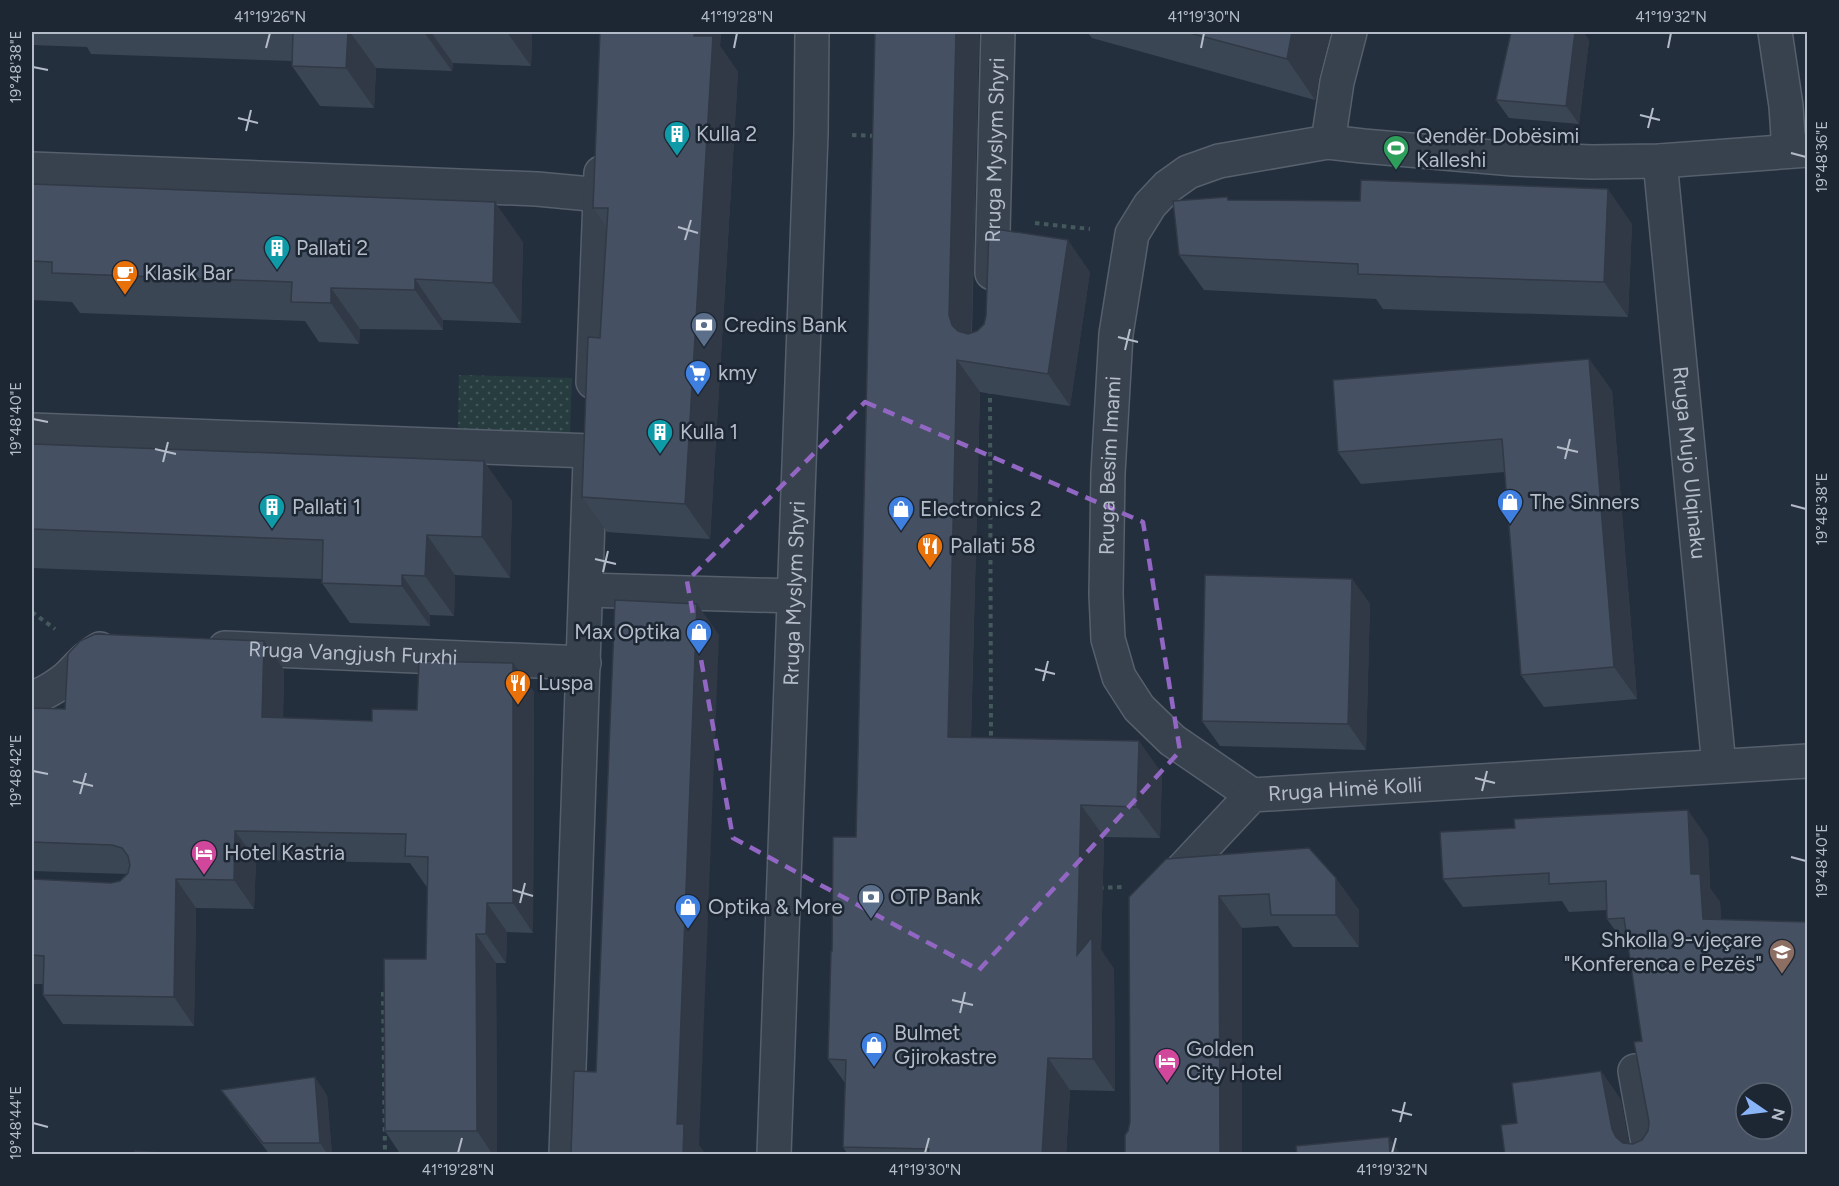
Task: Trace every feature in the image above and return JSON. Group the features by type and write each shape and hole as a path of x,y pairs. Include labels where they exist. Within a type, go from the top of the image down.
{"street":[{"name":"Rruga Myslym Shyri","path":"774,1155 811,134 812,32"},
{"name":"Rruga Myslym Shyri","path":"991,300 998,32"},
{"path":"1350,32 1337,82 1328,142 1514,159 1592,162 1660,161 1798,150 1786,106 1775,32"},
{"name":"Rruga Besim Imami","path":"1252,795 1172,740 1138,708 1119,677 1108,639 1106,594 1108,484 1116,334 1132,234 1150,205 1167,187 1188,172 1219,161 1328,142"},
{"path":"566,1155 602,148"},
{"name":"Rruga Mujo Ulqinaku","path":"1660,161 1719,766"},
{"path":"32,169 537,189 601,195"},
{"path":"32,430 591,431"},
{"path":"586,590 794,596"},
{"path":"32,698 68,677 89,655 114,643 126,644"},
{"name":"Rruga Vangjush Furxhi","path":"196,646 584,663"},
{"name":"Rruga Himë Kolli","path":"1157,896 1252,795 1808,761"},
{"path":"1635,1071 1650,1155"}],"path":[{"path":"993,218 1132,234"},
{"path":"990,384 991,736"},
{"path":"1088,889 1157,896"},
{"path":"383,992 385,1155"}],"highlighted area":[{"path":"865,402 1143,522 1180,751 979,970 733,838 687,581"}],"green space":[{"path":"459,375 572,378 570,434 458,431"}],"building":[{"path":"293,32 348,32 346,68 292,66"},
{"path":"600,32 695,32 694,36 713,36 685,504 582,497 588,337 600,338 608,208 593,208"},
{"path":"875,32 956,32 949,315 952,325 958,331 968,334 977,331 984,324 989,228 1068,240 1048,374 957,360 948,737 1139,741 1137,807 1081,805 1077,955 1092,937 1093,1059 1048,1058 1042,1155 928,1155 929,1149 843,1147 846,1060 828,1059 833,837 856,837"},
{"path":"1186,32 1292,32 1287,59"},
{"path":"1511,32 1575,32 1566,106 1496,100"},
{"path":"1361,180 1608,189 1604,282 1358,274 1358,264 1179,255 1173,201 1227,197 1228,200 1360,201"},
{"path":"32,184 495,202 493,283 415,279 415,290 331,288 331,303 291,302 292,282 52,273 52,262 32,261"},
{"path":"1589,359 1614,667 1521,675 1502,439 1338,452 1333,380"},
{"path":"32,444 484,461 482,537 427,535 425,576 402,575 402,586 322,583 323,540 32,529"},
{"path":"1205,575 1352,579 1348,724 1202,721"},
{"path":"615,600 697,604 677,1124 684,1124 683,1155 571,1154 574,1071 596,1072"},
{"path":"95,634 264,641 262,717 372,721 372,709 417,710 419,661 513,663 513,903 487,903 486,934 476,934 477,1131 385,1131 384,959 426,959 428,857 405,856 406,834 235,831 234,880 176,879 174,997 43,995 44,956 32,955 32,879 111,883 120,881 128,873 130,865 128,856 122,848 112,845 32,842 32,708 65,709 68,654 80,641"},
{"path":"1688,810 1691,874 1700,874 1703,919 1808,922 1808,1155 1505,1155 1501,1125 1517,1123 1512,1083 1601,1071 1612,1129 1616,1137 1623,1143 1633,1144 1642,1140 1648,1131 1649,1122 1634,1042 1642,1041 1624,918 1607,919 1606,881 1549,884 1549,873 1443,879 1440,832 1515,828 1514,819"},
{"path":"1309,848 1336,878 1336,915 1271,915 1269,894 1219,896 1220,1155 1125,1155 1125,1135 1130,1122 1129,897 1166,859"},
{"path":"315,1077 320,1143 263,1143 221,1090"},
{"path":"1389,1137 1390,1155 1297,1155 1296,1146"},
{"path":"135,1151 186,1155 135,1155"}],"place":[{"name":"Kulla 2","path":"677,157"},
{"name":"Qendër Dobësimi Kalleshi","path":"1396,171"},
{"name":"Pallati 2","path":"277,271"},
{"name":"Klasik Bar","path":"125,296"},
{"name":"Credins Bank","path":"704,348"},
{"name":"kmy","path":"698,396"},
{"name":"Kulla 1","path":"660,455"},
{"name":"The Sinners","path":"1510,525"},
{"name":"Pallati 1","path":"272,530"},
{"name":"Electronics 2","path":"901,532"},
{"name":"Pallati 58","path":"930,569"},
{"name":"Max Optika","path":"699,655"},
{"name":"Luspa","path":"518,706"},
{"name":"Hotel Kastria","path":"204,876"},
{"name":"OTP Bank","path":"871,920"},
{"name":"Optika & More","path":"688,930"},
{"name":"Shkolla 9-vjeçare \"Konferenca e Pezës\"","path":"1782,975"},
{"name":"Bulmet Gjirokastre","path":"874,1068"},
{"name":"Golden City Hotel","path":"1167,1084"}]}
